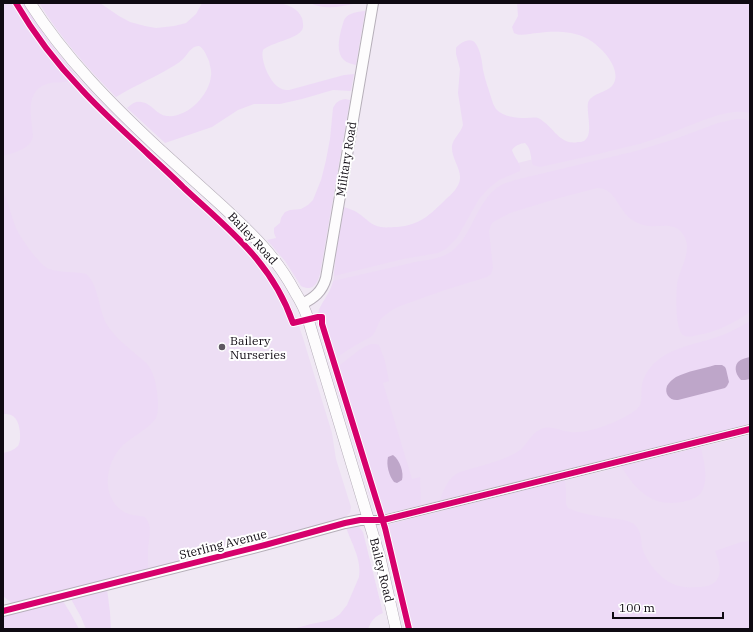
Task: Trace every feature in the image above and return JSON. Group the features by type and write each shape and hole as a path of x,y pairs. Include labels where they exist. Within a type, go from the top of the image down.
{"main road":[{"name":"Bailey Road","path":"30,3 60,46 98,90 261,243 282,269 302,304 308,319 369,520 396,629"}],"street":[{"name":"Military Road","path":"302,304 318,294 326,278 373,3"},
{"path":"369,520 383,520 750,429"},
{"name":"Sterling Avenue","path":"3,611 265,545 345,523 369,520"}],"shaded area":[{"path":"3,3 23,3 52,46 78,78 126,126 243,237 259,254 274,275 284,291 296,317 332,433 336,459 351,507 350,513 344,518 259,543 82,586 3,276"},
{"path":"3,3 23,3 52,46 78,78 67,82 50,83 41,86 36,91 32,97 31,105 33,137 31,141 25,148 3,156"},
{"path":"39,3 100,3 130,22 156,28 186,23 196,14 202,3 283,4 294,8 298,12 302,18 303,27 302,30 295,36 263,50 262,54 264,65 269,76 276,85 281,89 289,90 344,75 354,74 351,91 333,90 280,104 254,104 238,110 212,127 165,143 127,108 135,102 141,102 148,104 160,114 175,116 196,104 206,91 211,76 209,61 202,49 199,46 194,47 177,64 116,97 75,52"},
{"path":"310,3 358,3 322,7"},
{"path":"517,3 750,3 750,113 726,113 639,144 540,167 533,165 527,145 525,143 520,144 512,150 520,166 520,171 499,180 488,189 479,199 457,238 446,249 438,253 403,259 334,276 336,252 344,207 353,210 377,226 405,226 412,224 430,214 451,195 458,185 460,175 453,155 452,146 463,125 458,93 460,69 456,48 463,42 469,40 474,42 478,47 485,77 492,100 497,110 507,116 538,118 566,141 581,142 587,138 589,134 589,100 612,86 615,80 613,65 609,58 597,46 581,36 556,32 523,35 514,33 512,27 518,16"},
{"path":"365,11 356,65 347,62 341,56 339,51 339,40 346,17 353,13"},
{"path":"345,99 350,100 320,274 314,286 305,288 301,286 285,261 267,240 276,238 274,228 280,223 285,212 301,209 313,200 321,180 326,160 333,108 335,104"},
{"path":"750,104 750,424 383,515 377,513 374,509 317,321 319,309 330,292 333,283 335,265 426,229 494,169"},
{"path":"736,119 745,119 750,122 750,312 738,320 705,334 690,336 683,335 680,332 677,319 676,304 678,278 687,252 686,239 675,227 648,226 635,222 627,215 613,195 603,189 597,188 510,213 493,222 489,231 493,268 491,274 487,277 445,290 392,310 380,320 372,336 335,359 324,325 324,316 318,315 333,281 432,259 447,254 459,244 465,236 486,199 493,191 503,184 636,151 675,139 718,123"},
{"path":"3,192 18,232 40,262 49,269 86,274 90,278 96,290 104,318 109,328 116,337 150,368 154,378 158,400 156,418 145,429 123,445 117,452 109,470 108,480 108,489 116,506 124,512 145,517 149,525 148,570 13,604 3,596 3,453 11,451 18,446 20,436 17,420 11,415 3,414"},
{"path":"317,319 320,319 332,361 330,363 318,325"},
{"path":"750,321 750,424 440,500 449,480 456,474 497,461 517,452 539,430 544,428 554,428 570,432 586,431 627,416 637,409 641,403 644,378 655,362 671,352 723,335"},
{"path":"371,344 379,345 385,361 389,381 383,383 412,479 420,477 421,505 382,514 337,367 358,351"},
{"path":"750,357 750,379 741,380 736,372 737,364 741,360"},
{"path":"715,365 722,365 726,369 729,382 725,388 678,400 672,399 668,396 666,392 667,386 676,377"},
{"path":"334,368 379,514 374,509 334,379 332,370"},
{"path":"750,435 750,629 503,496"},
{"path":"701,447 705,472 704,486 702,492 698,496 686,501 665,503 648,496 633,484 621,466"},
{"path":"393,455 401,467 402,474 402,480 397,483 392,480 389,474 387,460 388,457"},
{"path":"565,480 566,504 568,508 594,516 623,520 634,524 639,532 646,558 658,574 668,582 682,587 703,587 714,583 718,578 720,571 715,551 741,542 750,541 750,629 411,629 386,525"},
{"path":"356,526 363,532 383,613 374,619 368,629 293,629 333,619 340,614 347,605 359,577 360,570 358,557 346,527"},
{"path":"383,528 407,629 404,629 393,574 382,534"},
{"path":"107,589 111,629 86,629 71,599"},
{"path":"63,601 79,629 3,629 3,616"}],"cycle path":[{"path":"16,3 46,48 90,98 248,248 273,282 284,301 293,323 322,317 322,324 385,528 409,629"},
{"path":"3,611 265,545 345,523 360,520 383,520 750,429"}],"place":[{"name":"Bailery Nurseries","path":"222,347"}]}
